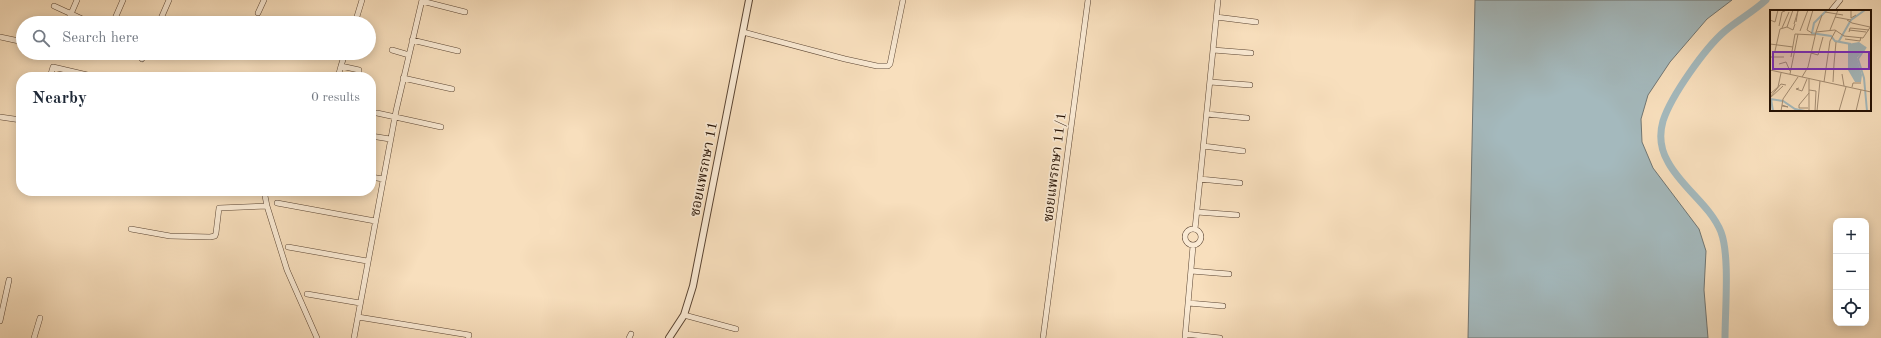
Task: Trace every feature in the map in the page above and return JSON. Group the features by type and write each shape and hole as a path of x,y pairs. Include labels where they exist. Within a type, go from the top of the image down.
{"street":[{"path":"71,14 77,0"},
{"path":"115,16 123,0"},
{"path":"161,16 169,0"},
{"path":"258,13 264,0"},
{"path":"357,16 362,0"},
{"name":"ซอยแพรกษา 11","path":"669,338 684,314 694,286 749,0"},
{"path":"743,32 845,59 877,66 888,66 890,64 903,0"},
{"name":"ซอยแพรกษา 11/1","path":"1043,338 1088,0"},
{"path":"1195,229 1218,0"},
{"path":"1832,10 1840,0"},
{"path":"354,338 394,116 422,1 465,12"},
{"path":"54,6 75,16"},
{"path":"1216,17 1256,22"},
{"path":"0,37 16,40"},
{"path":"412,40 458,51"},
{"path":"392,50 409,55"},
{"path":"1213,50 1251,53"},
{"path":"339,72 343,60"},
{"path":"341,66 359,70 359,72"},
{"path":"52,72 53,67 74,72"},
{"path":"403,78 452,90"},
{"path":"1210,82 1250,85"},
{"path":"377,113 441,127"},
{"path":"1207,114 1247,118"},
{"path":"0,117 16,119"},
{"path":"376,137 390,140"},
{"path":"1203,146 1243,151"},
{"path":"376,178 383,179"},
{"path":"1200,179 1240,183"},
{"path":"265,196 287,270 317,338"},
{"path":"277,203 375,221"},
{"path":"131,229 170,236 210,237 215,236 216,233 219,208 267,206"},
{"path":"1197,212 1237,214"},
{"path":"1195,229 1200,233 1201,238 1197,245 1193,246 1185,241 1184,237 1189,230 1195,229"},
{"path":"1193,246 1185,336 1220,338"},
{"path":"288,247 367,261"},
{"path":"1191,271 1229,274"},
{"path":"0,321 2,300 9,280"},
{"path":"307,294 360,303"},
{"path":"1188,303 1223,306"},
{"path":"684,314 736,329"},
{"path":"358,317 469,335 468,338"},
{"path":"34,338 40,318"}],"shaded area":[{"path":"1475,0 1732,0 1707,19 1670,62 1648,95 1641,119 1642,142 1653,168 1699,229 1706,251 1704,290 1708,338 1468,338"}],"waterway":[{"path":"1725,338 1726,269 1724,242 1721,232 1710,213 1681,180 1668,162 1662,147 1661,132 1663,121 1673,99 1699,60 1725,31 1766,0"}]}
